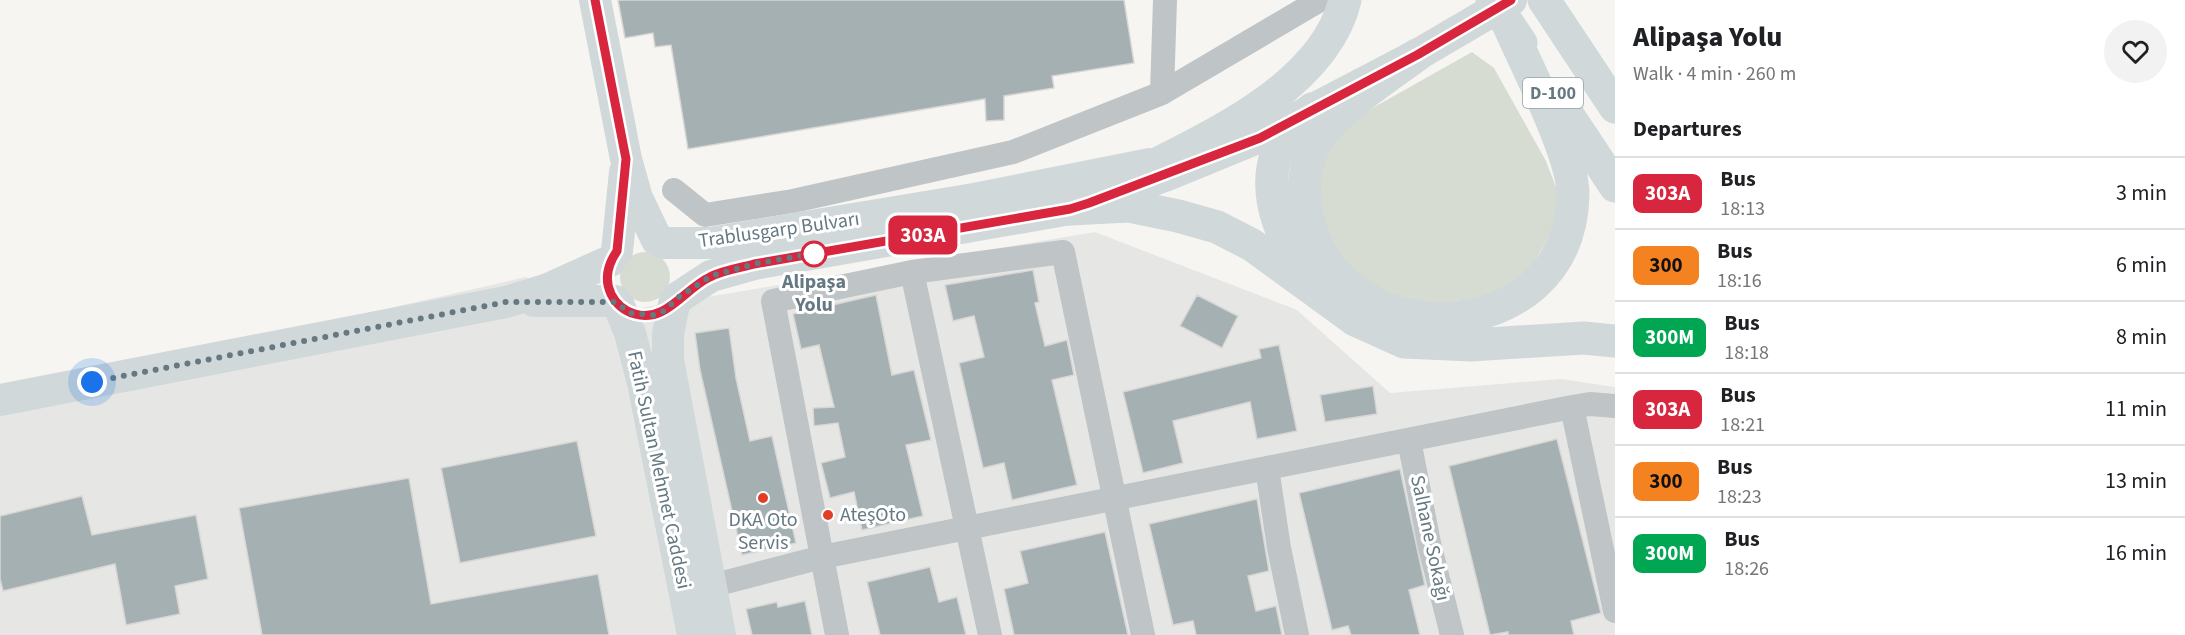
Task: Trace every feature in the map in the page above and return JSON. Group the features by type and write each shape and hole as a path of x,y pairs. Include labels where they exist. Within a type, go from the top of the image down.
{"highway":[{"path":"1159,163 1219,132 1281,90 1308,64 1330,35 1345,0"},
{"path":"1546,3 1615,84"},
{"name":"D-100","path":"1546,3 1615,107"},
{"path":"1417,55 1339,115 1315,143 1304,189 1306,208 1310,230 1321,255 1338,276 1359,293 1376,304 1395,311 1449,320 1497,307 1519,297 1540,282 1557,260 1571,218 1573,193 1568,165 1504,9"},
{"name":"D-100","path":"1504,9 1615,186"},
{"path":"1312,109 1278,150 1272,175 1271,198 1277,219 1302,269 1332,305"},
{"path":"1070,209 1129,206 1178,216 1216,228 1252,245 1332,305 1373,330 1404,342 1471,345 1584,338 1615,341"}],"main road":[{"path":"506,302 617,304 641,316 653,315 677,301 685,277 679,257 660,241 637,198 626,159 595,0"},
{"name":"Trablusgarp Bulvarı","path":"677,301 711,276 754,264 1070,209 1227,153 1260,138 1504,9"},
{"name":"Trablusgarp Bulvarı","path":"660,241 710,243 974,199 1159,163 1224,143 1312,109"},
{"path":"617,304 607,282 614,256 626,159"},
{"path":"0,400 506,302 548,289 614,256 635,240 660,241"},
{"name":"Fatih Sultan Mehmet Caddesi","path":"677,301 668,334 668,360 698,590 693,635"},
{"name":"Fatih Sultan Mehmet Caddesi","path":"617,304 630,333 698,590 720,635"}],"street":[{"path":"1162,93 1165,0"},
{"path":"674,190 705,215 793,201 1013,152 1162,93 1320,0"},
{"path":"837,635 773,301 912,272 1063,252 1143,635"},
{"path":"912,272 990,635"},
{"path":"698,590 822,557 1115,498 1572,407 1590,404 1615,406"},
{"path":"1572,407 1615,611"},
{"name":"Salhane Sokağı","path":"1409,440 1428,543 1452,635"},
{"path":"1268,468 1279,548 1297,635"}],"shaded area":[{"path":"1472,52 1494,68 1546,161 1557,190 1560,220 1514,294 1396,308 1318,241 1321,153 1346,123"},
{"path":"1095,232 1297,310 1390,393 1561,379 1615,387 1615,635 0,635 0,386 293,330 526,277 587,317"},
{"path":"645,252 663,259 670,277 663,295 645,302 627,295 620,277 627,259"}],"building":[{"path":"618,0 1124,0 1134,63 1052,76 1054,88 1004,96 1004,120 986,121 985,99 688,149 671,45 655,47 653,33 625,38"},
{"path":"1033,270 1039,302 1035,303 1045,346 1067,340 1074,375 1052,380 1077,485 1012,500 1004,463 983,468 959,363 984,357 974,316 953,321 945,285"},
{"path":"876,295 892,375 914,370 931,440 906,445 923,516 862,530 854,492 830,498 821,463 845,457 838,423 814,426 813,408 834,407 819,345 801,349 793,314"},
{"path":"1197,295 1238,316 1222,348 1180,326"},
{"path":"729,328 736,378 750,441 772,436 796,543 742,555 700,370 695,333"},
{"path":"1279,345 1297,431 1257,439 1250,402 1173,421 1183,463 1143,473 1123,392 1261,358 1259,349"},
{"path":"1373,386 1377,414 1325,422 1320,395"},
{"path":"1557,439 1601,613 1571,621 1574,635 1508,635 1508,632 1490,635 1449,466"},
{"path":"577,441 596,536 460,563 441,468"},
{"path":"1400,469 1425,585 1409,590 1420,635 1351,635 1348,626 1332,630 1299,493"},
{"path":"409,478 431,604 598,574 609,635 262,635 239,508"},
{"path":"82,496 92,535 196,515 208,579 175,586 180,614 126,625 115,564 3,591 0,579 0,516"},
{"path":"1257,499 1269,571 1248,576 1256,611 1276,606 1282,635 1196,635 1193,621 1173,625 1149,524"},
{"path":"1105,532 1128,635 1014,635 1004,589 1028,583 1020,551"},
{"path":"930,567 939,602 957,597 966,635 880,635 867,582"},
{"path":"805,601 812,635 752,635 746,609 777,602 778,607"}],"bus line":[{"name":"303A","path":"595,0 626,159 617,251 610,261 607,282 615,302 630,313 641,316 664,311 679,297 711,276 754,264 1070,209 1165,176 1260,138 1417,55 1511,0"}],"place":[{"name":"Alipaşa Yolu","path":"814,254"},
{"name":"DKA Oto Servis","path":"763,498"},
{"name":"AteşOto","path":"828,515"}],"route":[{"path":"92,382 506,302 615,302 630,313 641,316 653,315 664,311 679,297 711,276 754,264 822,252 814,254"}]}
